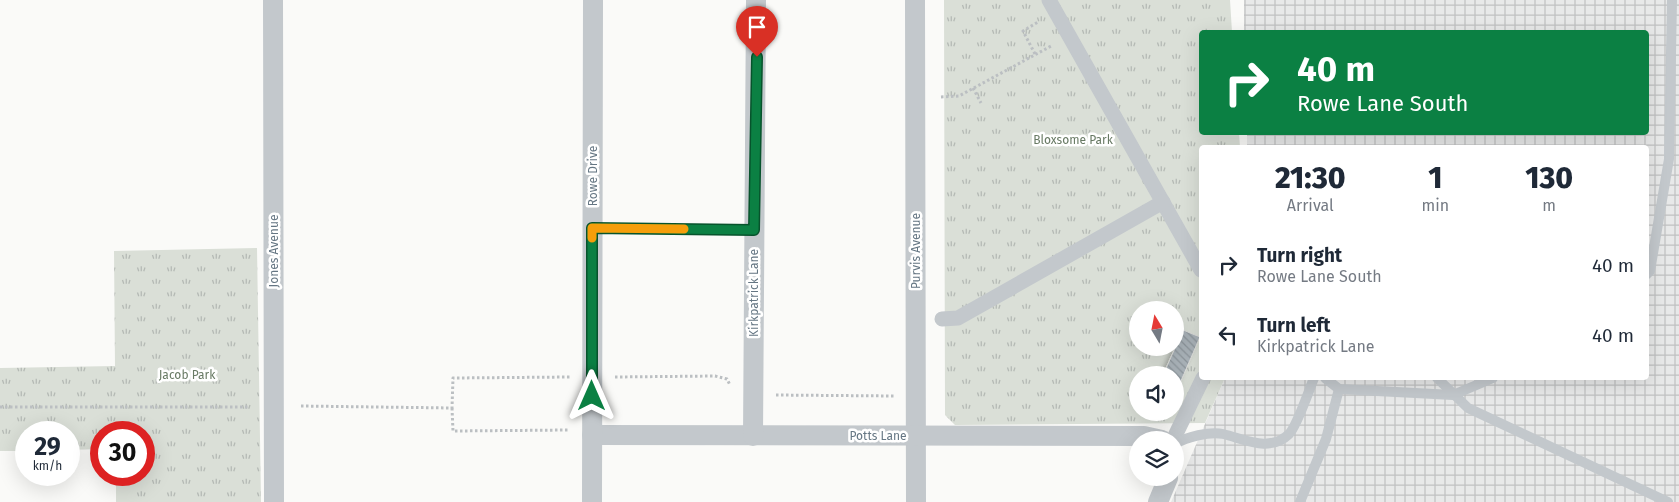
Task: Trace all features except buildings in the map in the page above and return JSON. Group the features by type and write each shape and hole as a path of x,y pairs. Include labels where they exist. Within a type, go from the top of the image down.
{"street":[{"name":"Jones Avenue","path":"273,0 274,502"},
{"name":"Rowe Drive","path":"592,502 593,0"},
{"name":"Kirkpatrick Lane","path":"753,436 757,94 756,0"},
{"name":"Purvis Avenue","path":"916,0 916,502"},
{"path":"1053,6 1163,202 1195,246 1199,262"},
{"path":"942,319 958,318 1163,202"},
{"path":"1177,431 1202,380"},
{"name":"Potts Lane","path":"592,435 1129,436"},
{"path":"1158,502 1165,486"}],"lane":[{"path":"1649,272 1669,159 1672,0"},
{"path":"592,228 754,230"},
{"path":"1184,439 1221,433 1258,444 1276,441 1290,433 1313,380"},
{"path":"1328,380 1339,389 1453,394 1487,380"},
{"path":"1439,380 1468,408 1668,502"},
{"path":"1300,502 1326,439 1339,389"}],"path":[{"path":"1035,54 1023,31 1053,6"},
{"path":"942,97 959,96 1069,35"},
{"path":"973,88 980,103"},
{"path":"623,377 715,376"},
{"path":"540,377 453,378 453,431 569,430 569,422"},
{"path":"568,377 568,386"},
{"path":"773,395 888,396"},
{"path":"301,406 452,408"},
{"path":"0,407 250,407"}],"shaded area":[{"path":"1244,0 1679,0 1679,502 1171,502 1178,486 1184,486 1184,472 1224,380 1649,380 1649,145 1247,145 1247,135 1649,135 1649,30 1244,30"}],"green space":[{"name":"Bloxsome Park","path":"944,0 1230,0 1232,30 1199,30 1199,135 1239,135 1240,145 1199,145 1199,380 1224,380 1205,423 955,425 945,415"},
{"name":"Jacob Park","path":"257,248 261,502 116,502 116,486 155,486 155,421 90,421 90,449 80,450 80,421 15,421 15,451 0,451 0,368 115,366 114,251"}],"slow traffic":[{"path":"592,238 592,228 684,229"}],"route":[{"path":"592,396 592,228 754,230 757,57"}]}
